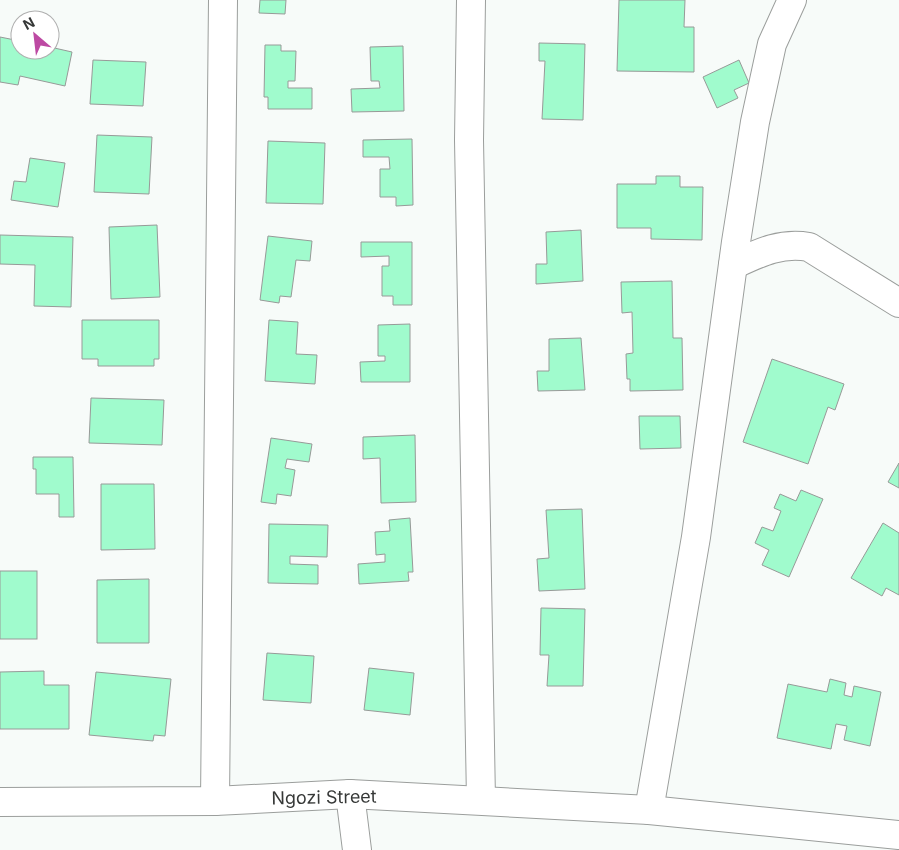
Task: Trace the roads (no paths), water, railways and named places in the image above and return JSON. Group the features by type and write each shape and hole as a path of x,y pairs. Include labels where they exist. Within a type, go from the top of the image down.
{"street":[{"path":"215,801 223,0"},
{"path":"471,0 469,140 481,800"},
{"path":"649,810 696,537 733,265 755,122 772,44 792,0"},
{"path":"733,265 774,246 792,244 809,247 899,303"},
{"path":"350,794 357,850"},
{"name":"Ngozi Street","path":"0,802 215,801 350,794 649,810 899,835"}]}
